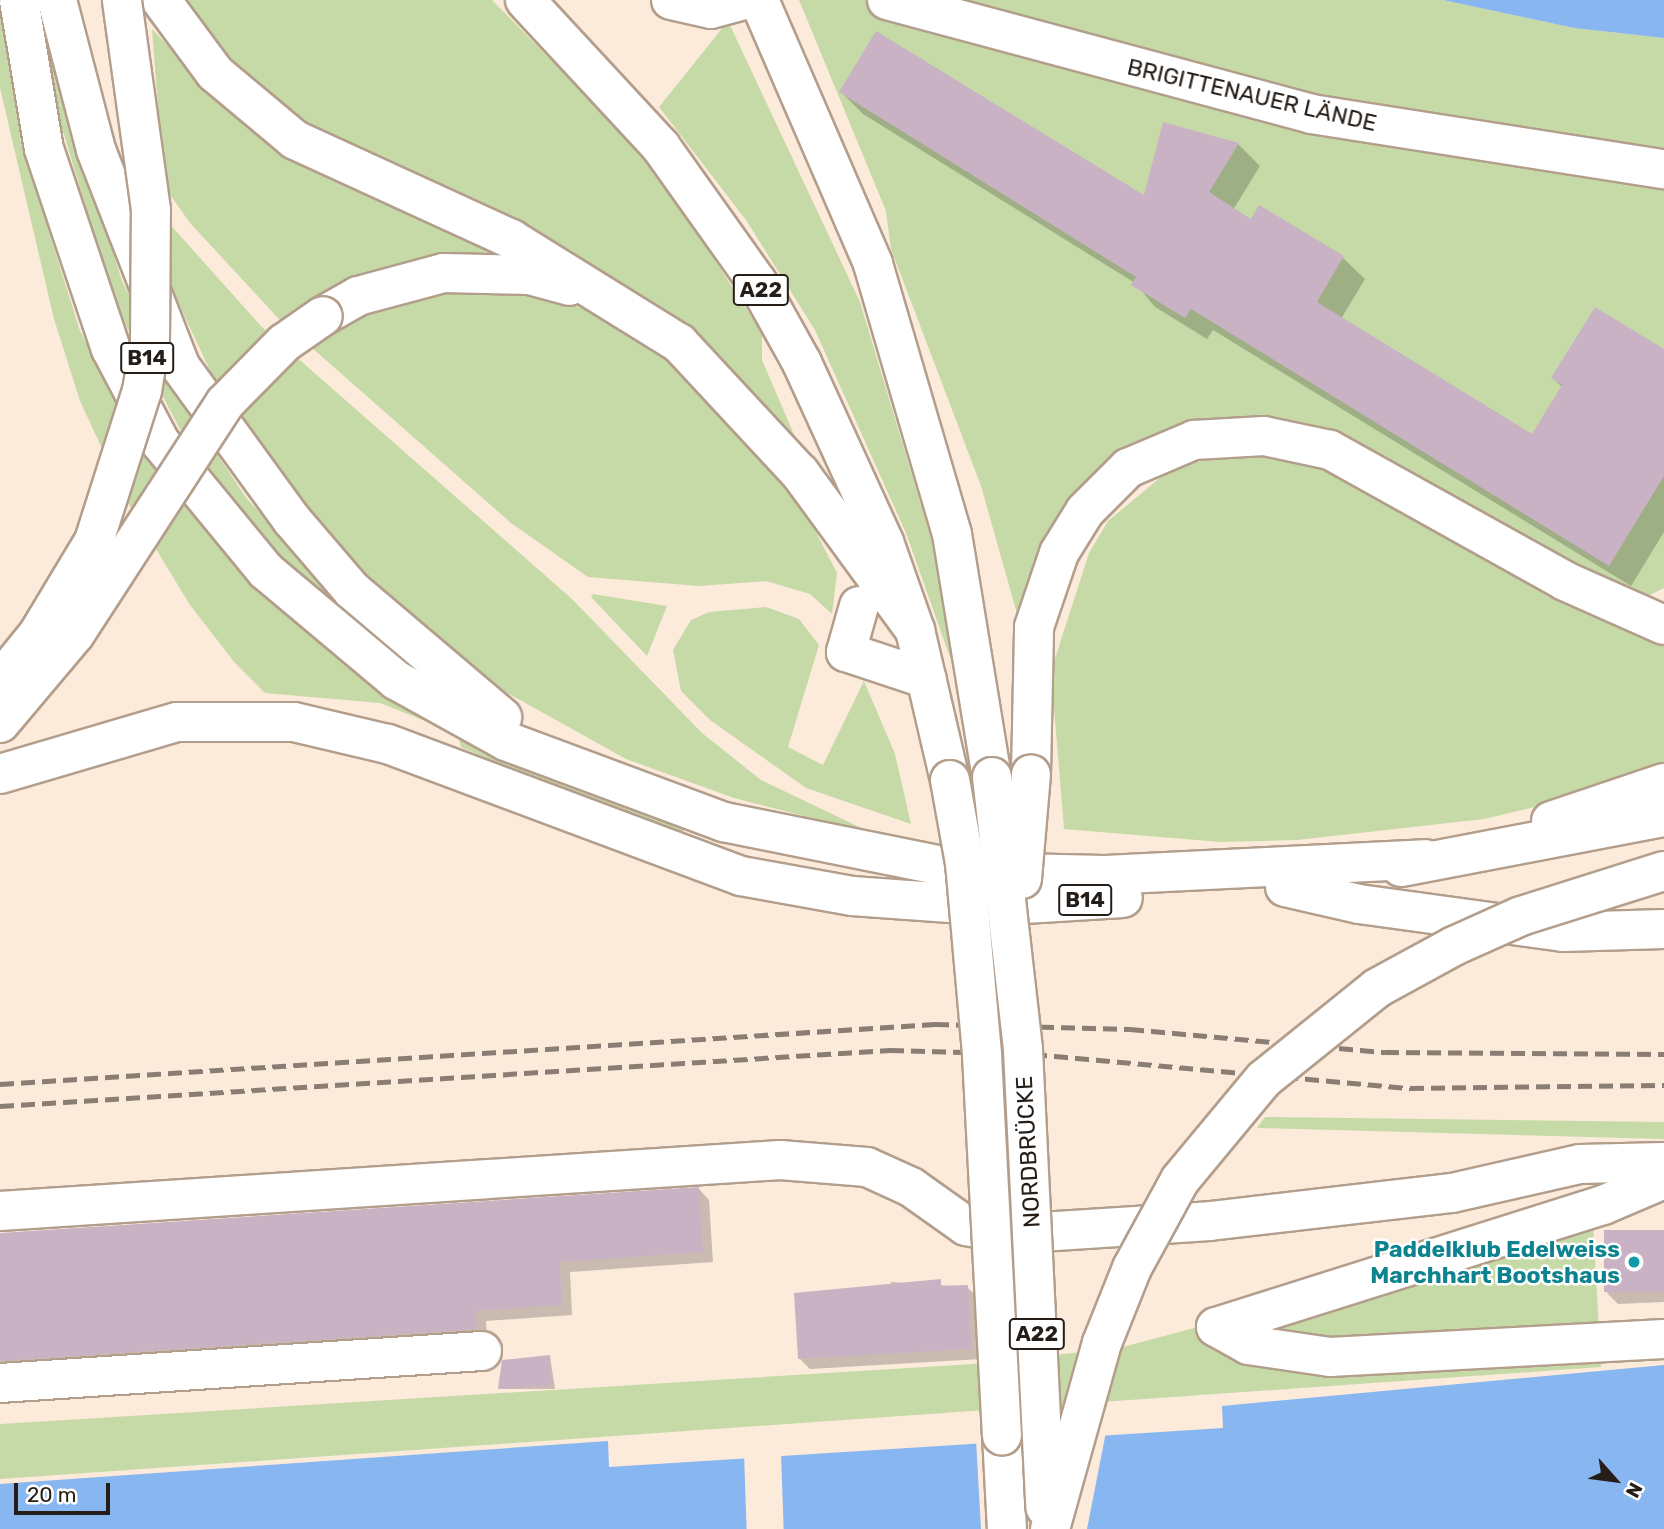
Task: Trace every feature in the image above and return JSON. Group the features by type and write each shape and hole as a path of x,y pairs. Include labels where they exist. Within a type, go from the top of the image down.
{"main road":[{"path":"19,0 44,149 111,349 160,442 209,509 327,627 396,680 506,741 568,760 724,821 973,872 1104,875 1426,859"},
{"path":"57,0 96,150 180,366 292,520 352,590 464,690 568,760"},
{"name":"B14","path":"0,681 38,634 94,541 142,391 150,342 151,210 122,0"},
{"name":"A22","path":"526,0 661,148 757,282 847,457 915,630 927,679"},
{"path":"671,0 711,9 744,0"},
{"name":"NORDBRÜCKE","path":"759,0 873,264 952,534 1016,944 1048,1529"},
{"name":"BRIGITTENAUER LÄNDE","path":"887,0 1311,114 1664,169"},
{"path":"162,2 215,73 295,139 510,239 679,343 749,411 915,630"},
{"path":"0,723 75,634 225,403 284,343 323,316 404,280 478,271 529,275 616,302"},
{"path":"1016,944 1031,774 1034,627 1071,530 1128,468 1171,447 1230,436 1294,440 1330,450 1565,581 1663,624"},
{"path":"859,606 846,652 927,679"},
{"name":"NORDBRÜCKE","path":"927,679 965,863 982,1055 1007,1529"},
{"name":"B14","path":"0,774 177,722 294,722 388,744 741,876 852,896 992,905 1285,887 1383,873 1426,859 1664,817"},
{"path":"1517,843 1556,818 1664,783"},
{"path":"1048,1529 1102,1343 1132,1268 1180,1180 1264,1079 1377,988 1454,946 1553,904 1664,871"},
{"path":"1285,887 1359,904 1563,932 1664,929"},
{"path":"0,1210 780,1160 867,1167 911,1187 966,1226 1010,1234 1210,1221 1452,1193 1580,1164 1664,1162"},
{"path":"1664,1179 1603,1205 1216,1328 1248,1345 1330,1357 1664,1339"},
{"path":"0,1383 482,1352"}],"green space":[{"path":"0,0 35,0 122,281 185,406 247,499 381,643 291,575 204,475 114,303 63,131 20,139 80,331 159,475 277,606 350,662 518,763 685,827 682,833 514,770 461,747 458,734 380,703 265,693 235,663 190,605 125,498 80,401 54,319 0,88"},
{"path":"182,0 492,0 625,135 681,208 762,333 762,360 798,444 723,364 622,285 571,253 303,126 235,72"},
{"path":"799,0 1443,0 1574,28 1664,38 1664,588 1638,601 1380,455 1322,430 1129,449 1086,482 1060,517 1018,617 981,486 891,249 886,211"},
{"path":"728,21 860,302 940,568 952,663 906,533 815,330 746,220 659,107"},
{"path":"152,29 233,113 275,145 354,189 499,252 383,270 322,292 290,313 320,342 371,310 445,290 539,294 591,311 694,379 802,505 837,573 832,614 810,594 766,581 699,586 588,577 511,523 278,318 190,223 164,186"},
{"path":"158,211 261,326 572,599 702,733 761,780 874,834 734,798 626,759 493,685 378,591 264,461 215,381 138,217"},
{"path":"1250,454 1311,463 1664,642 1664,776 1484,819 1297,840 1221,842 1064,829 1051,671 1089,553 1108,521 1161,477 1191,463"},
{"path":"593,594 667,606 647,656 591,597"},
{"path":"766,607 799,619 819,645 788,747 823,765 864,681 895,754 911,824 806,788 710,720 681,691 673,650 691,620 709,612"},
{"path":"1265,1117 1664,1122 1664,1139 1257,1128"},
{"path":"1593,1222 1601,1367 0,1479 0,1424 974,1364 1119,1348"}],"water":[{"path":"1443,0 1664,0 1664,38 1574,28"},
{"path":"1664,1365 1664,1529 0,1529 0,1484 608,1441 609,1467 1223,1428 1222,1406"}],"pier":[{"path":"1106,1432 1087,1529 981,1529 976,1440"},
{"path":"781,1453 784,1529 747,1529 744,1454"}],"building":[{"path":"876,31 1144,195 1163,122 1239,143 1209,192 1251,219 1259,205 1344,256 1317,302 1532,434 1562,385 1551,378 1595,307 1664,349 1664,476 1609,566 1191,309 1185,318 1131,285 1136,277 839,92"},
{"path":"699,1187 703,1252 560,1262 562,1305 476,1311 477,1329 0,1361 0,1233"},
{"name":"Paddelklub Edelweiss Marchhart Bootshaus","path":"1604,1230 1664,1230 1664,1292 1604,1292"},
{"path":"941,1279 941,1286 968,1285 971,1349 798,1359 794,1293"},
{"path":"550,1355 551,1385 498,1389 502,1360"}],"railway":[{"path":"0,1084 935,1024 1130,1029 1385,1052 1664,1054"},
{"path":"0,1106 890,1050 1033,1054 1410,1088 1664,1085"}],"place":[{"name":"Paddelklub Edelweiss Marchhart Bootshaus","path":"1634,1262"}]}
